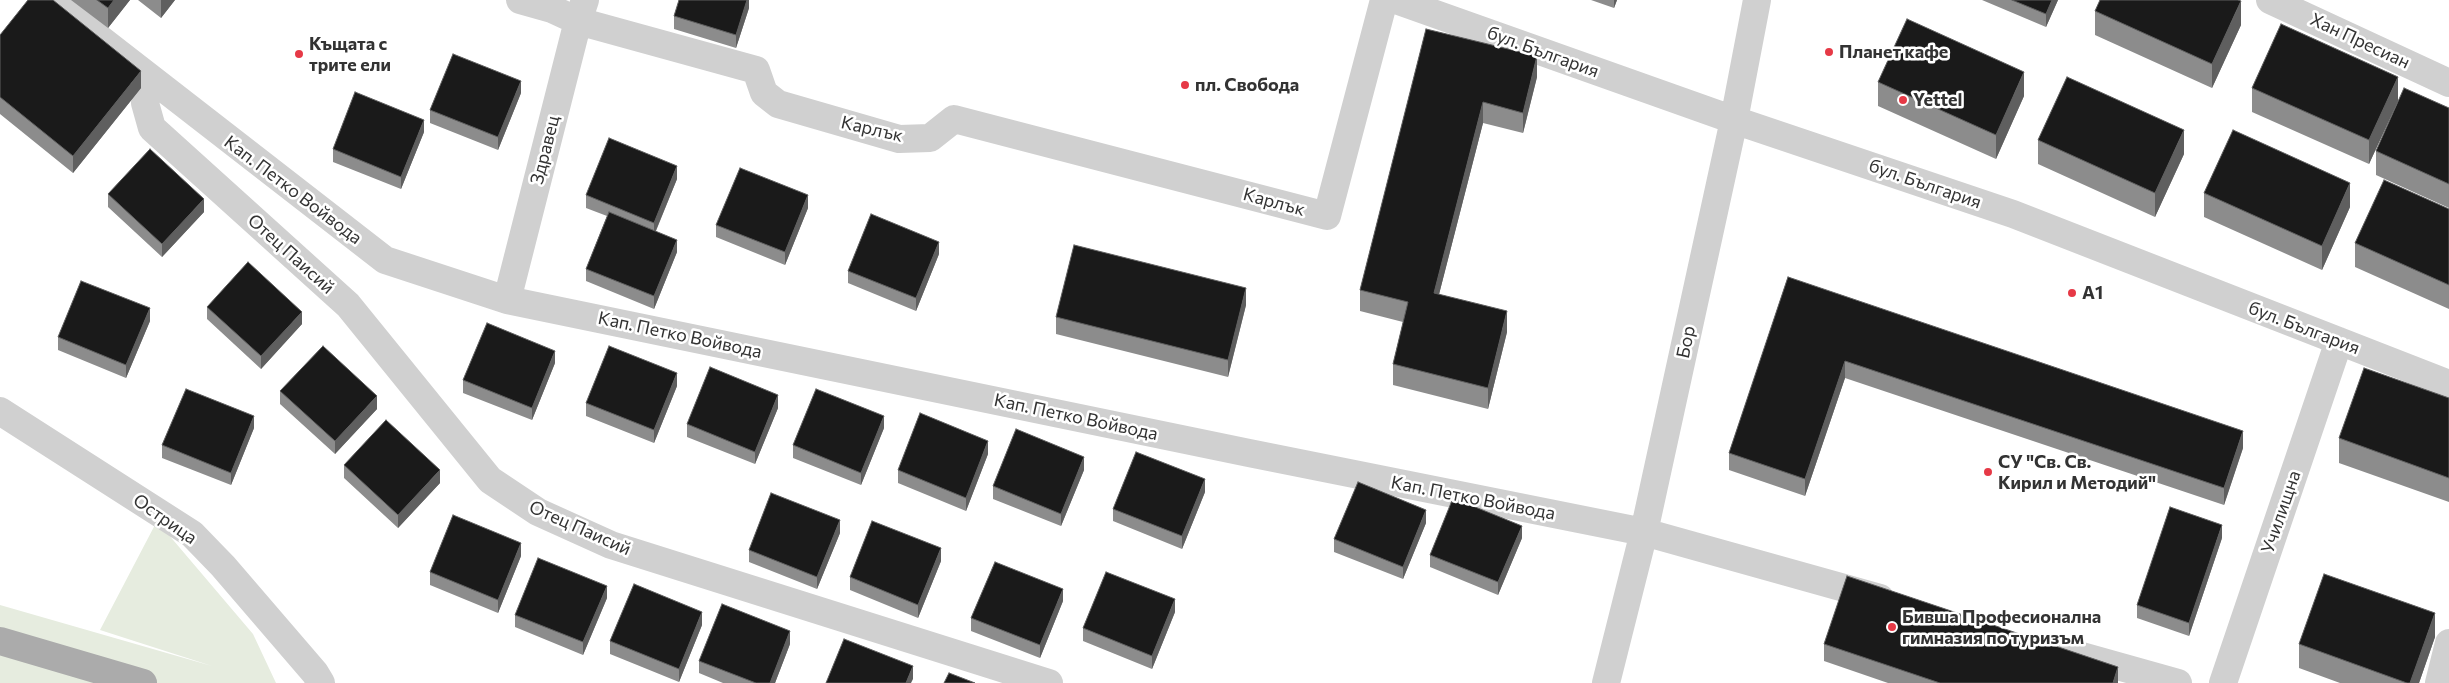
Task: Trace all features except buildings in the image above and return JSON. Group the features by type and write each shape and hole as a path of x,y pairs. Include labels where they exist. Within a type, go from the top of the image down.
{"main road":[{"path":"0,641 143,683"}],"street":[{"name":"Кап. Петко Войвода","path":"50,0 188,110 385,260 507,300 1249,453 1644,532 1903,605"},
{"name":"Карлък","path":"520,0 552,9 581,11 756,70 764,93 778,104 899,139 930,138 954,119 1327,216 1384,0"},
{"name":"бул. България","path":"1396,0 1734,120 2013,214 2449,384"},
{"name":"Бор","path":"1606,683 1644,532 1734,120 1757,0"},
{"name":"Хан Пресиан","path":"2270,0 2449,83"},
{"name":"Здравец","path":"507,300 581,11"},
{"name":"Отец Паисий","path":"150,78 145,103 152,128 348,305 490,480 530,507 611,545 1049,683"},
{"name":"Училищна","path":"2223,683 2339,341"},
{"name":"Острица","path":"0,411 192,534 235,580 315,673 321,683"},
{"path":"2439,683 2449,643"},
{"path":"2045,645 2178,683"}],"shaded area":[{"path":"157,521 253,634 276,683 0,683 0,605 212,666 100,630"}],"place":[{"name":"Планет кафе","path":"1829,52"},
{"name":"Къщата с трите ели","path":"299,54"},
{"name":"пл. Свобода","path":"1185,85"},
{"name":"Yettel","path":"1903,100"},
{"name":"A1","path":"2072,293"},
{"name":"СУ \"Св. Св. Кирил и Методий\"","path":"1988,472"},
{"name":"Бивша Професионална гимназия по туризъм","path":"1892,627"}]}
